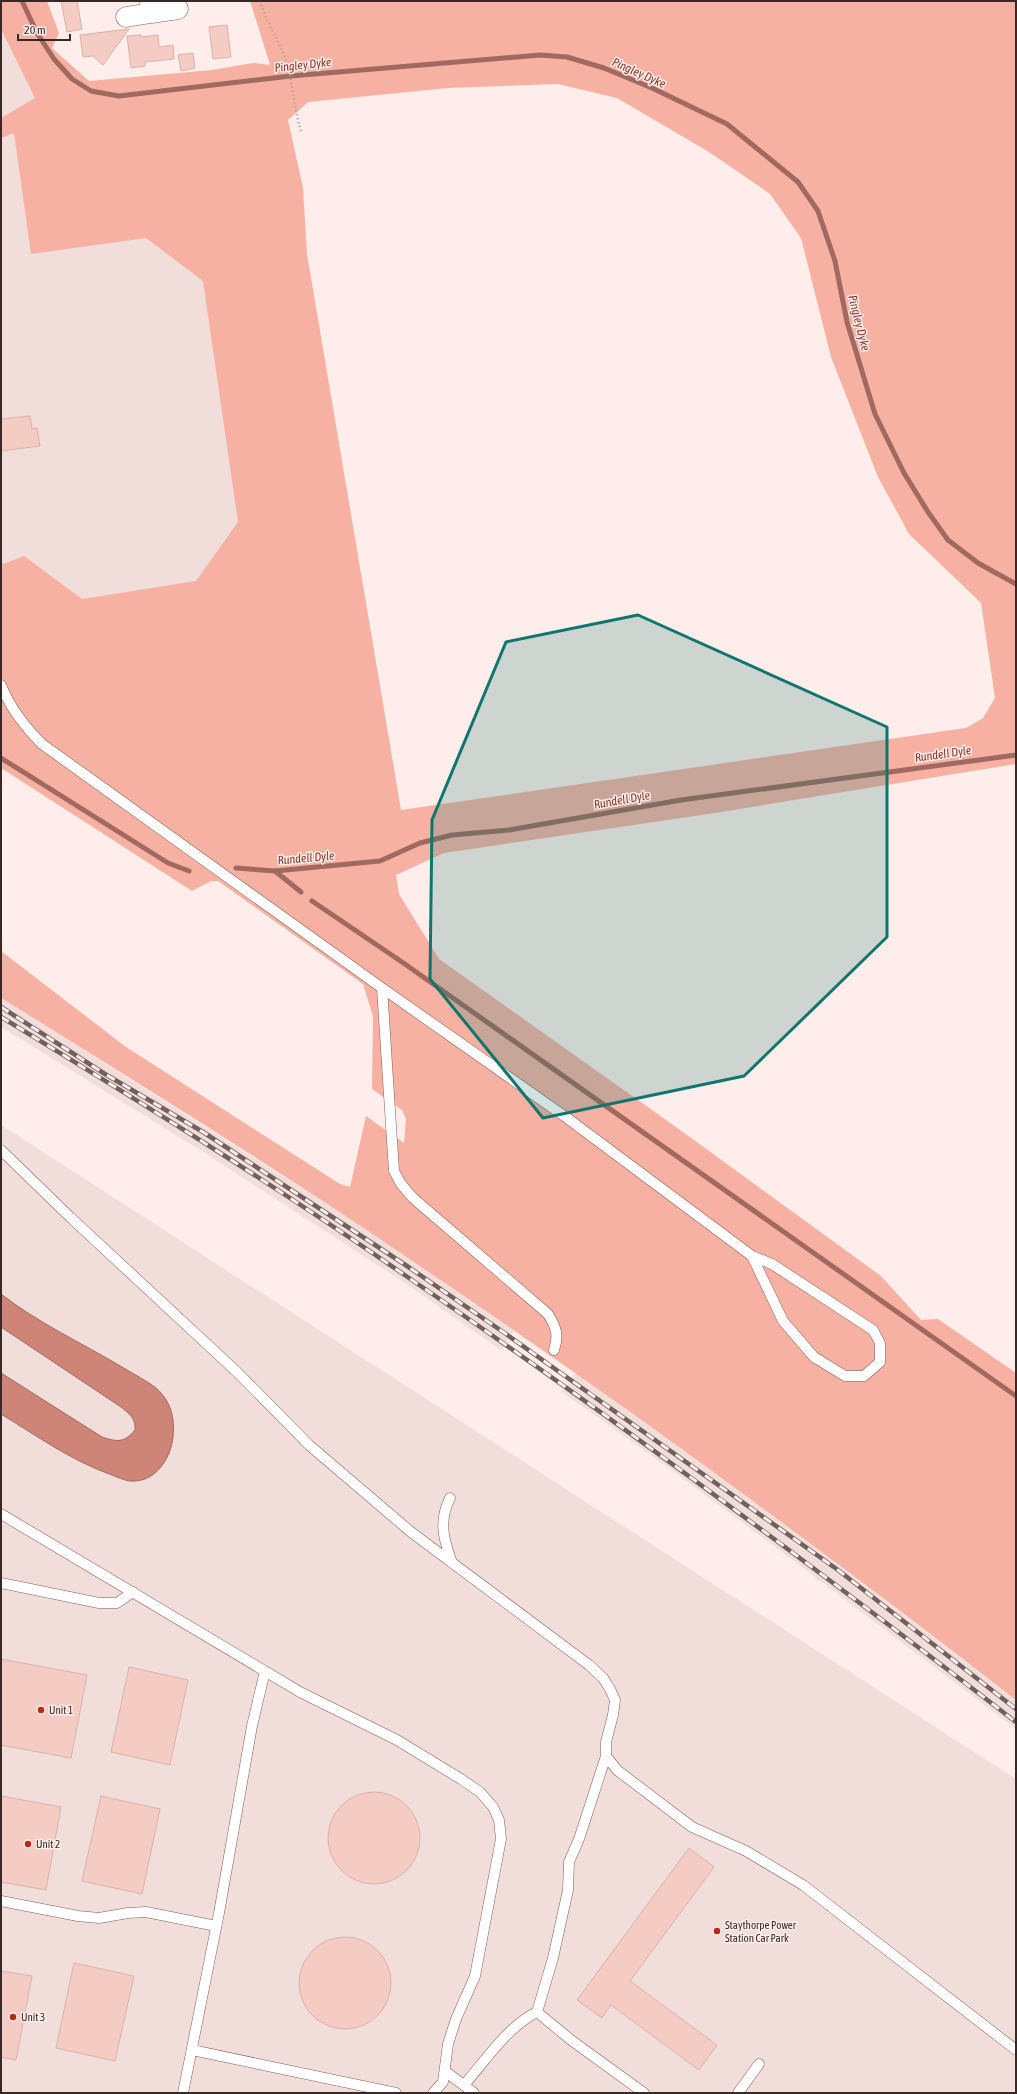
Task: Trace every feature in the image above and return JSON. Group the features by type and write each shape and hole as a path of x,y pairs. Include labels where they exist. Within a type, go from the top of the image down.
{"street":[{"path":"126,17 150,7 178,9"}],"lane":[{"path":"1,685 14,710 26,728 42,744 382,988 567,1118 752,1256 772,1264 873,1330 880,1343 880,1362 864,1376 844,1376 814,1357 783,1321 752,1256"},
{"path":"382,988 394,1171 401,1184 413,1198 548,1314 556,1327 557,1340 554,1350"},
{"path":"1,1150 70,1217 237,1372 309,1445 364,1493 452,1563 584,1661 603,1678 610,1689 614,1700 613,1715 606,1742 606,1756 579,1839 569,1862 568,1890 553,1958 537,2012 528,2016 508,2035 464,2085"},
{"path":"450,1498 443,1511 443,1526 445,1541 452,1563"},
{"path":"1,1514 300,1692 397,1740 462,1779 484,1797 493,1807 499,1820 501,1839 475,1976 456,2018 448,2044 445,2071 442,2082 434,2093"},
{"path":"1,1583 99,1603 118,1603 133,1592"},
{"path":"183,2093 216,1926 252,1726 265,1671"},
{"path":"606,1756 617,1770 692,1827 756,1856 803,1885 1016,2050"},
{"path":"1,1901 78,1916 99,1918 128,1913 146,1912 216,1926"},
{"path":"537,2012 571,2040 644,2093"},
{"path":"192,2050 396,2093"},
{"path":"738,2093 759,2064"},
{"path":"445,2071 474,2093"}],"path":[{"path":"260,1 265,18 280,47 288,69 294,109 301,131"}],"highlighted area":[{"path":"638,615 887,727 887,937 744,1076 543,1118 430,979 432,820 506,642"}],"shaded area":[{"path":"1,1 5,1 58,98 239,105 326,634 1,761"},
{"path":"1,1 47,1 59,33 52,48 89,81 212,70 253,63 270,65 250,1 1016,1 1016,764 715,813 444,853 396,875 399,894 439,959 683,1132 881,1276 921,1320 938,1319 1016,1373 1016,1700 794,1531 491,1314 261,1161 1,998 1,951 126,1047 340,1184 350,1187 366,1116 404,1143 406,1119 402,1110 372,1089 373,1016 363,984 218,881 211,881 192,891 1,768 1,565 24,556 82,599 196,581 238,522 203,281 146,238 31,254 14,133 1,138 1,118 35,98 1,29","holes":["558,84 617,98 709,152 770,194 801,238 831,357 878,477 909,534 981,603 995,698 983,718 966,728 401,810 307,254 303,188 288,120 308,102 448,88"]},
{"path":"1,998 297,1185 415,1262 514,1331 501,1350 411,1287 202,1151 1,1027"},
{"path":"1,1125 1016,1779 1016,2093 1,2093"},
{"path":"1,1294 45,1324 144,1380 161,1393 171,1410 173,1437 172,1445 166,1459 156,1472 143,1480 126,1480 83,1463 1,1414 1,1373 102,1437 112,1440 120,1440 127,1437 135,1430 132,1417 121,1407 1,1327"},
{"path":"575,1373 772,1515 1016,1700 1016,1729 777,1548 658,1460 562,1392"}],"building":[{"path":"61,1 77,1 82,29 67,32"},
{"path":"227,25 231,57 213,59 209,27"},
{"path":"129,29 103,65 93,56 83,57 80,35"},
{"path":"141,35 141,37 158,35 159,47 173,45 174,59 145,62 145,66 131,68 127,36"},
{"path":"193,53 195,68 181,71 178,55"},
{"path":"30,416 32,429 37,428 40,446 1,451 1,419"},
{"name":"Unit 1","path":"1,1659 87,1675 71,1758 1,1745"},
{"path":"129,1667 188,1680 170,1765 111,1752"},
{"path":"374,1792 392,1795 407,1805 417,1820 420,1838 417,1856 407,1871 392,1881 374,1884 356,1881 341,1871 331,1856 328,1838 331,1820 341,1805 356,1795"},
{"name":"Unit 2","path":"1,1796 61,1807 46,1890 1,1882"},
{"path":"101,1796 160,1809 142,1894 82,1881"},
{"path":"689,1848 714,1867 630,1981 717,2045 699,2070 611,2005 602,2018 577,2000"},
{"path":"345,1937 363,1940 378,1950 388,1965 391,1983 388,2001 378,2016 363,2026 345,2029 327,2026 312,2016 302,2001 299,1983 302,1965 312,1950 327,1940"},
{"path":"74,1963 134,1976 115,2061 56,2048"},
{"name":"Unit 3","path":"1,1971 32,1976 16,2060 1,2057"}],"waterway":[{"name":"Pingley Dyke","path":"22,1 37,33 54,59 72,79 91,91 119,96 291,76 540,55 567,57 604,68 652,88 727,124 798,182 818,211 835,261 847,322 875,414 904,473 928,512 948,540 978,563 1016,584"},
{"name":"Rundell Dyle","path":"236,868 275,871 380,861 420,843 452,835 509,830 681,800 1016,755"},
{"path":"1,758 168,863 189,871"},
{"path":"275,871 301,892"},
{"path":"312,901 402,962 1016,1396"}],"railway":[{"path":"1,1007 105,1074 203,1132 404,1264 506,1334 838,1570 1016,1709"},
{"path":"1,1017 156,1112 258,1177 486,1331 640,1440 716,1496 1016,1722"}],"place":[{"name":"Unit 1","path":"41,1710"},
{"name":"Unit 2","path":"28,1844"},
{"name":"Staythorpe Power Station Car Park","path":"717,1931"},
{"name":"Unit 3","path":"13,2017"}]}
